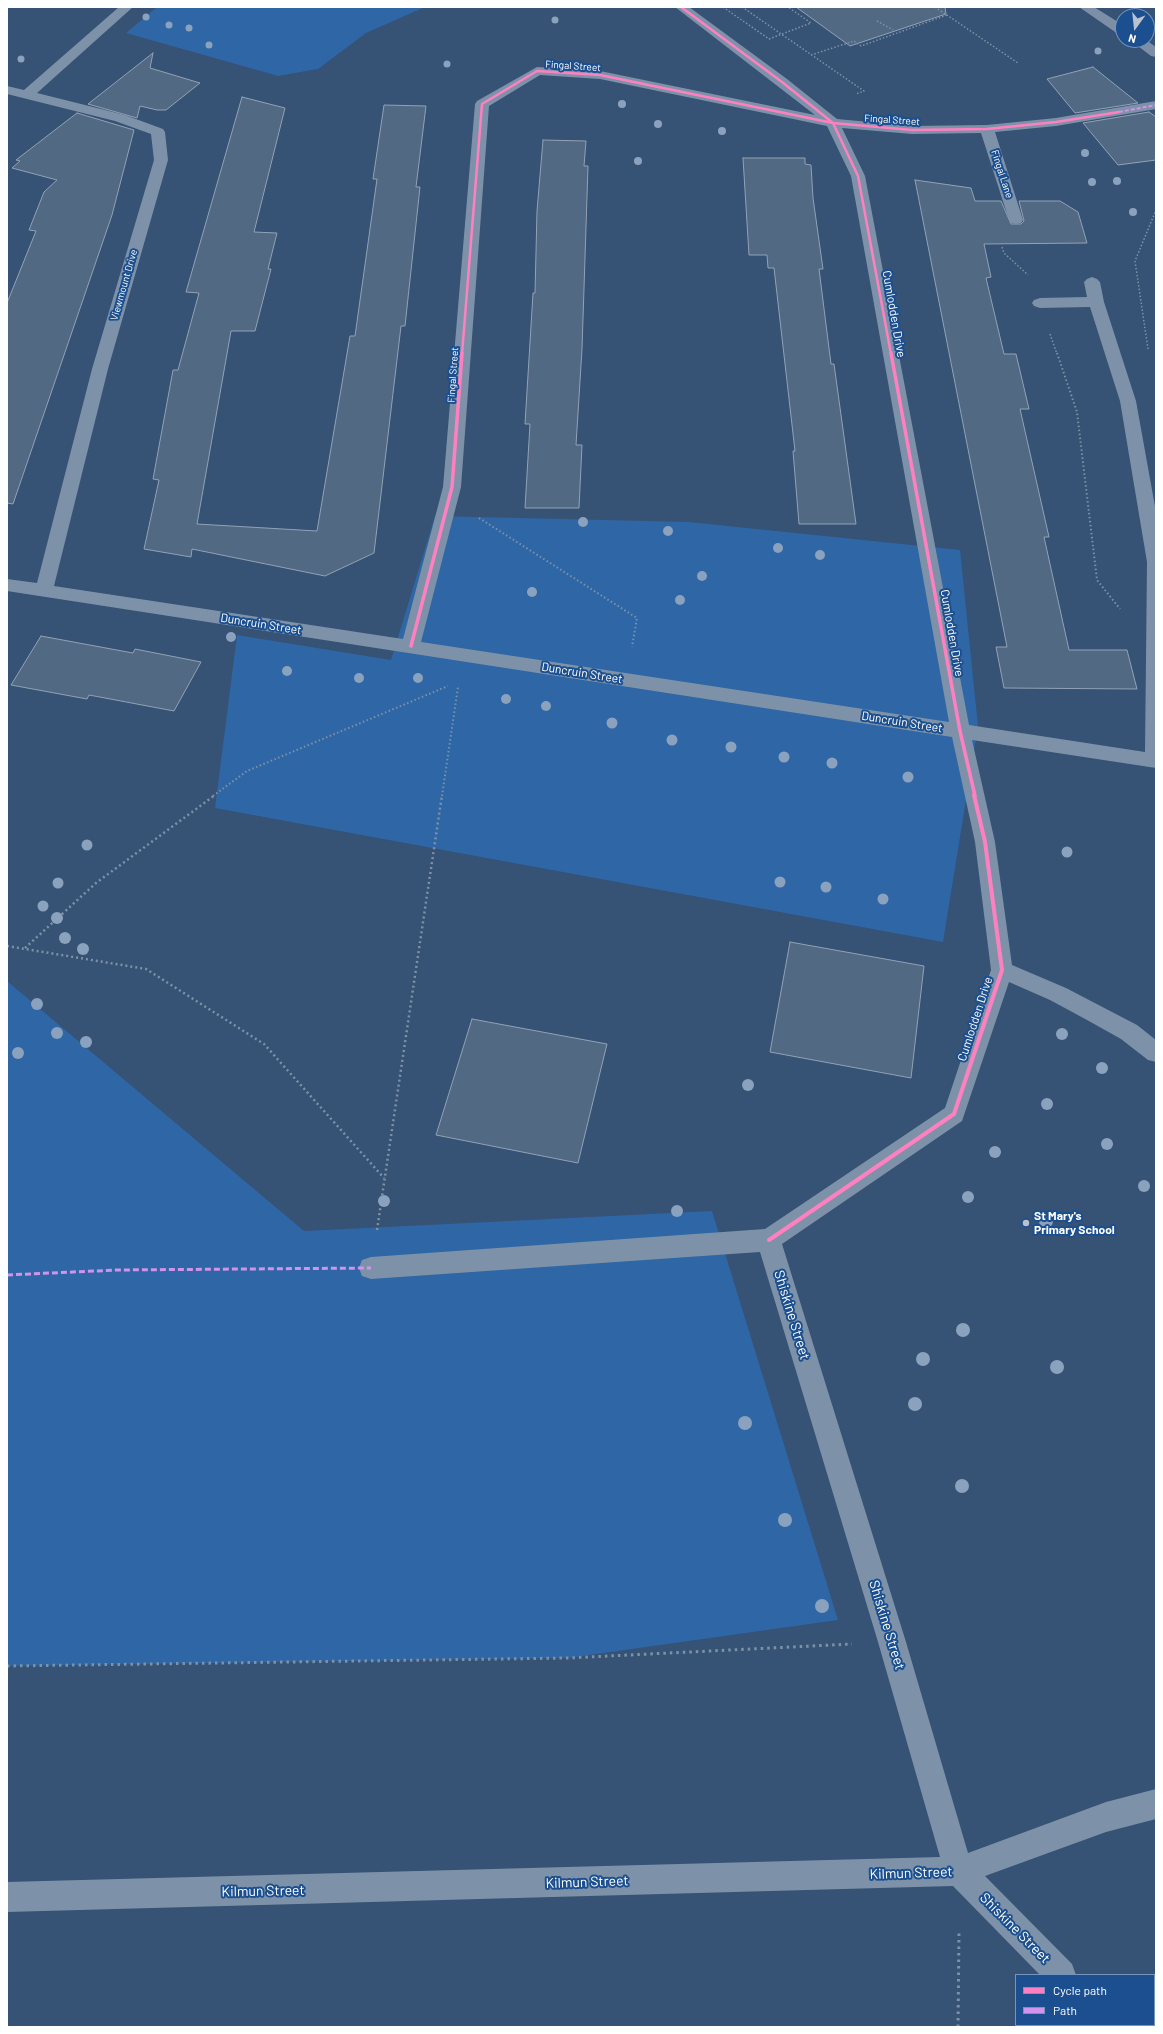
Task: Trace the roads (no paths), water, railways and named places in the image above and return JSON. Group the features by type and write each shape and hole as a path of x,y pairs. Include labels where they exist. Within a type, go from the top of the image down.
{"main road":[{"path":"1085,7 1115,26"}],"street":[{"path":"27,95 127,7"},
{"name":"Cumlodden Drive","path":"681,7 833,123 858,176 960,730 985,842 1002,970 954,1114 769,1240"},
{"name":"Fingal Street","path":"411,646 452,487 482,104 537,72 600,75 833,123 912,130 987,129 1056,122 1156,105"},
{"name":"Viewmount Drive","path":"7,90 120,118 158,132 161,160 100,369 44,590"},
{"name":"Fingal Lane","path":"987,129 1016,220"},
{"path":"1092,282 1096,302 1128,401 1156,562 1156,761"},
{"path":"1040,303 1096,302"},
{"name":"Duncruin Street","path":"7,585 1156,761"},
{"path":"1002,970 1058,994 1095,1013 1129,1032 1156,1053"},
{"path":"371,1268 769,1240"},
{"name":"Shiskine Street","path":"769,1240 892,1642 959,1872 1060,1974"},
{"name":"Kilmun Street","path":"7,1897 959,1872 1106,1817 1156,1804"}],"place":[{"name":"St Mary's Primary School","path":"1026,1223"}]}
